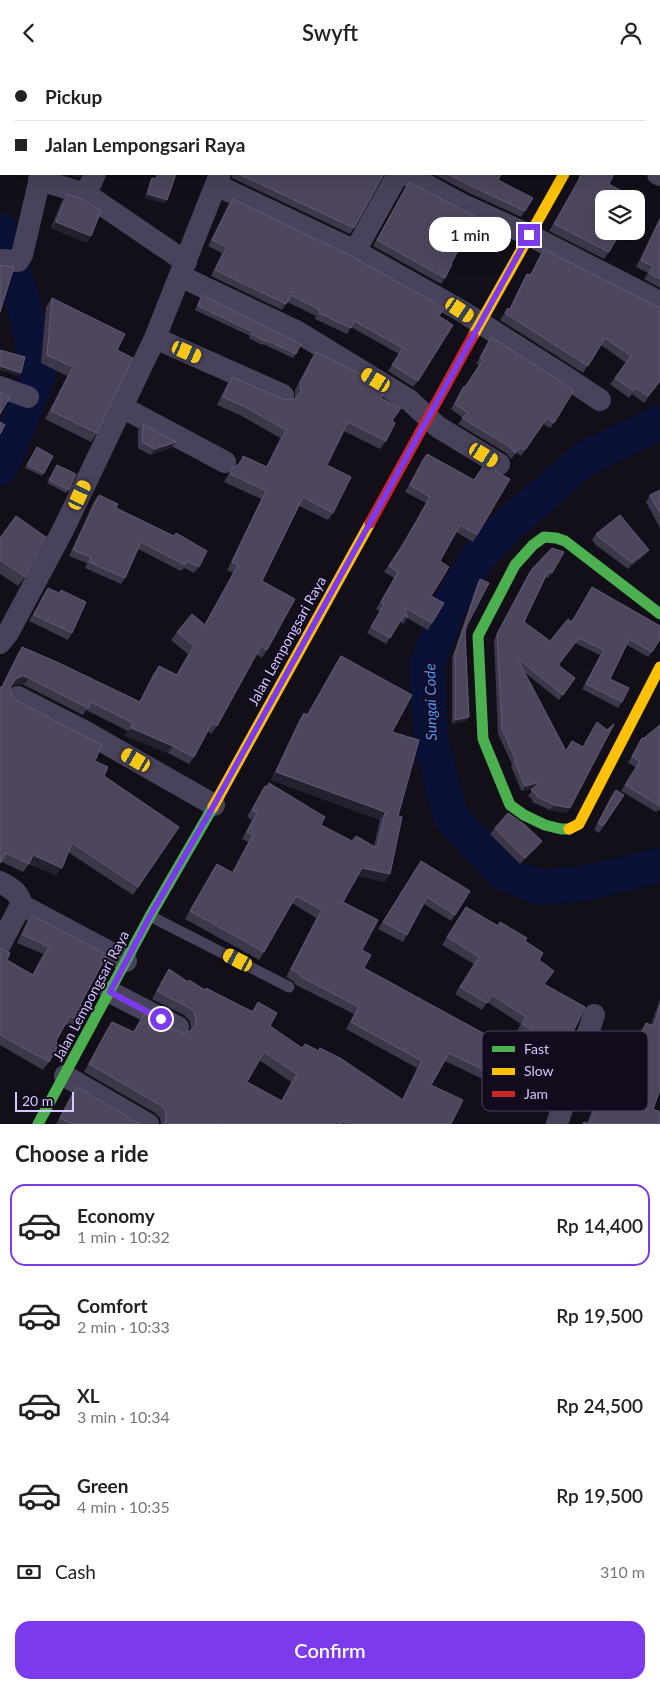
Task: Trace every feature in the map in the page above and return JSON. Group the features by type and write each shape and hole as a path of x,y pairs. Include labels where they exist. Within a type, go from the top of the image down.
{"main road":[{"name":"Jalan Lempongsari Raya","path":"38,1124 150,916 214,805 563,175"},
{"path":"660,614 565,541 544,537 532,545 514,565 478,636 483,739 510,805 524,815 545,825 570,829 579,824 660,667"}],"street":[{"path":"86,194 95,175"},
{"path":"355,251 397,175"},
{"path":"408,175 660,302"},
{"path":"9,260 25,247 40,177 86,194 183,269 296,331 409,400 438,427 499,464"},
{"path":"0,643 8,633 63,530 155,338 218,179 355,251 460,310 564,375 600,400"},
{"path":"155,338 283,395"},
{"path":"0,387 28,397"},
{"path":"122,407 225,462"},
{"path":"18,697 86,732 214,805"},
{"path":"0,883 11,888 21,900 21,905 0,945"},
{"path":"21,905 126,961"},
{"path":"110,992 178,1027"},
{"path":"588,1031 594,1015"},
{"path":"65,1076 148,1124"},
{"path":"556,1124 561,1111"}],"lane":[{"path":"150,916 289,987"}],"building":[{"path":"158,175 176,175 167,200 148,194 152,178 156,179"},
{"path":"241,175 383,175 354,228"},
{"path":"450,175 500,175 498,180 533,198 525,211"},
{"path":"581,175 614,175 609,184 620,190 595,190 595,240 616,240 609,252 554,224"},
{"path":"409,182 476,217 445,278 377,240"},
{"path":"67,194 85,200 101,211 91,236 56,222"},
{"path":"233,199 353,257 444,308 439,316 453,325 418,381 392,365 403,348 354,321 351,328 319,313 320,310 291,295 286,304 215,270 227,247 212,240"},
{"path":"660,220 660,279 649,273 653,266 641,261"},
{"path":"544,249 660,308 660,381 648,396 636,388 633,391 615,378 631,356 605,338 588,366 505,313 508,308 510,310 527,274 531,275"},
{"path":"0,265 14,267 0,312"},
{"path":"202,295 301,344 296,354 265,341 251,334 253,332 198,306"},
{"path":"52,298 125,334 117,350 133,358 97,433 51,411 73,367 47,355"},
{"path":"491,337 574,390 554,423 547,418 525,450 521,448 515,453 510,447 462,418 468,413 455,404 464,386 483,360 480,358"},
{"path":"0,350 25,357 21,373 0,366"},
{"path":"316,352 357,372 385,390 381,398 401,408 392,421 395,423 386,441 348,422 327,465 351,477 333,513 303,497 262,581 295,599 267,650 261,646 217,726 212,723 194,757 131,728 133,723 91,702 88,708 29,678 23,676 17,678 10,689 12,696 17,701 102,745 95,761 108,767 104,776 179,827 138,887 72,843 62,868 33,855 29,864 6,853 0,863 0,687 2,688 22,647 140,702 159,666 177,675 194,646 177,632 192,614 205,625 238,565 232,562 266,491 230,474 233,467 242,461 243,456 267,467 286,430 223,397 232,377 283,399 296,398 301,392 300,383"},
{"path":"0,392 10,397 0,414"},
{"path":"0,422 5,425 0,434"},
{"path":"143,424 176,442 155,449 142,442"},
{"path":"37,447 53,456 44,473 27,465"},
{"path":"427,454 474,480 486,462 497,469 495,471 510,479 477,535 460,525 440,561 449,567 431,596 444,603 432,623 404,607 408,617 404,615 390,638 371,627 384,604 381,602 398,572 389,566 430,497 410,485"},
{"path":"57,465 76,474 69,490 49,480"},
{"path":"660,490 660,513 650,495"},
{"path":"99,495 118,504 116,508 174,536 176,533 207,551 199,567 187,561 185,565 141,542 125,578 89,562 91,557 73,550"},
{"path":"620,515 649,550 632,563 596,534"},
{"path":"16,516 46,537 25,577 0,560 0,538"},
{"path":"552,548 564,552 552,573 548,571 524,622 550,641 568,619 572,622 592,587 660,626 660,639 652,652 629,639 610,679 629,688 622,702 586,684 604,650 579,638 558,665 575,678 563,695 517,658 566,751 572,741 583,747 597,722 607,730 614,724 570,808 554,805 536,796 531,790 540,782 526,786 524,784 502,729 497,634 532,569"},
{"path":"480,579 489,583 465,632 469,717 455,720 455,654"},
{"path":"48,588 59,593 61,590 86,602 72,633 34,615"},
{"path":"341,656 412,695 392,732 419,740 398,816 402,817 390,874 362,868 343,902 378,920 362,950 371,955 364,968 482,1033 482,1069 449,1053 431,1085 463,1100 451,1124 347,1124 343,1121 341,1124 163,1124 166,1117 165,1110 160,1105 89,1064 112,1022 134,1032 144,1014 183,1033 190,1031 195,1026 194,1012 157,991 169,969 188,982 189,980 205,990 206,988 253,1012 258,1002 277,1013 270,1026 302,1048 305,1044 319,1051 320,1048 340,1058 403,1100 422,1061 351,1022 359,1007 301,977 291,969 322,910 296,896 264,952 190,911 217,864 233,873 253,835 247,832 257,813 252,810 265,786 267,787 269,783 325,817 321,825 352,841 356,836 377,848 385,813 388,813 276,772 304,713 308,715","holes":["264,1052 297,1074 282,1101 247,1082"]},
{"path":"660,725 660,806 625,785 640,761 632,757 642,738"},
{"path":"616,790 624,795 603,826 598,823"},
{"path":"508,813 524,824 542,841 525,858 495,828"},
{"path":"421,861 470,891 455,915 427,897 407,935 383,922"},
{"path":"466,907 498,926 500,922 527,938 525,941 543,953 539,960 554,971 544,984 585,1007 573,1031 534,1031 522,1024 526,1017 492,995 487,1003 460,987 479,957 447,937"},
{"path":"32,915 107,955 80,1005 84,1007 77,1020 70,1016 56,1041 58,1046 49,1062 0,1035 0,948 10,953 7,960 33,975 49,947 23,935"},
{"path":"660,1005 660,1090 653,1109 660,1112 660,1124 589,1124 594,1111 648,1111 648,1031 643,1031 646,1023 654,1026"},
{"path":"77,1087 140,1124 72,1124 60,1118"}],"waterway":[{"path":"0,230 26,312 39,374 0,468"},
{"name":"Sungai Code","path":"660,423 587,457 509,524 478,557 449,606 427,665 431,742 451,817 503,873 541,888 586,883 660,865"}],"traffic: fast":[{"path":"569,829 545,825 524,815 510,805 483,739 478,636 515,565 533,545 544,537 565,541 660,614"},
{"path":"38,1124 150,916 213,807"}],"traffic: slow":[{"path":"473,336 563,175"},
{"path":"213,807 370,523"},
{"path":"569,829 579,824 660,667"}],"traffic: jam":[{"path":"370,523 473,336"}],"route":[{"path":"161,1019 110,992 150,916 214,805 529,235"}]}
